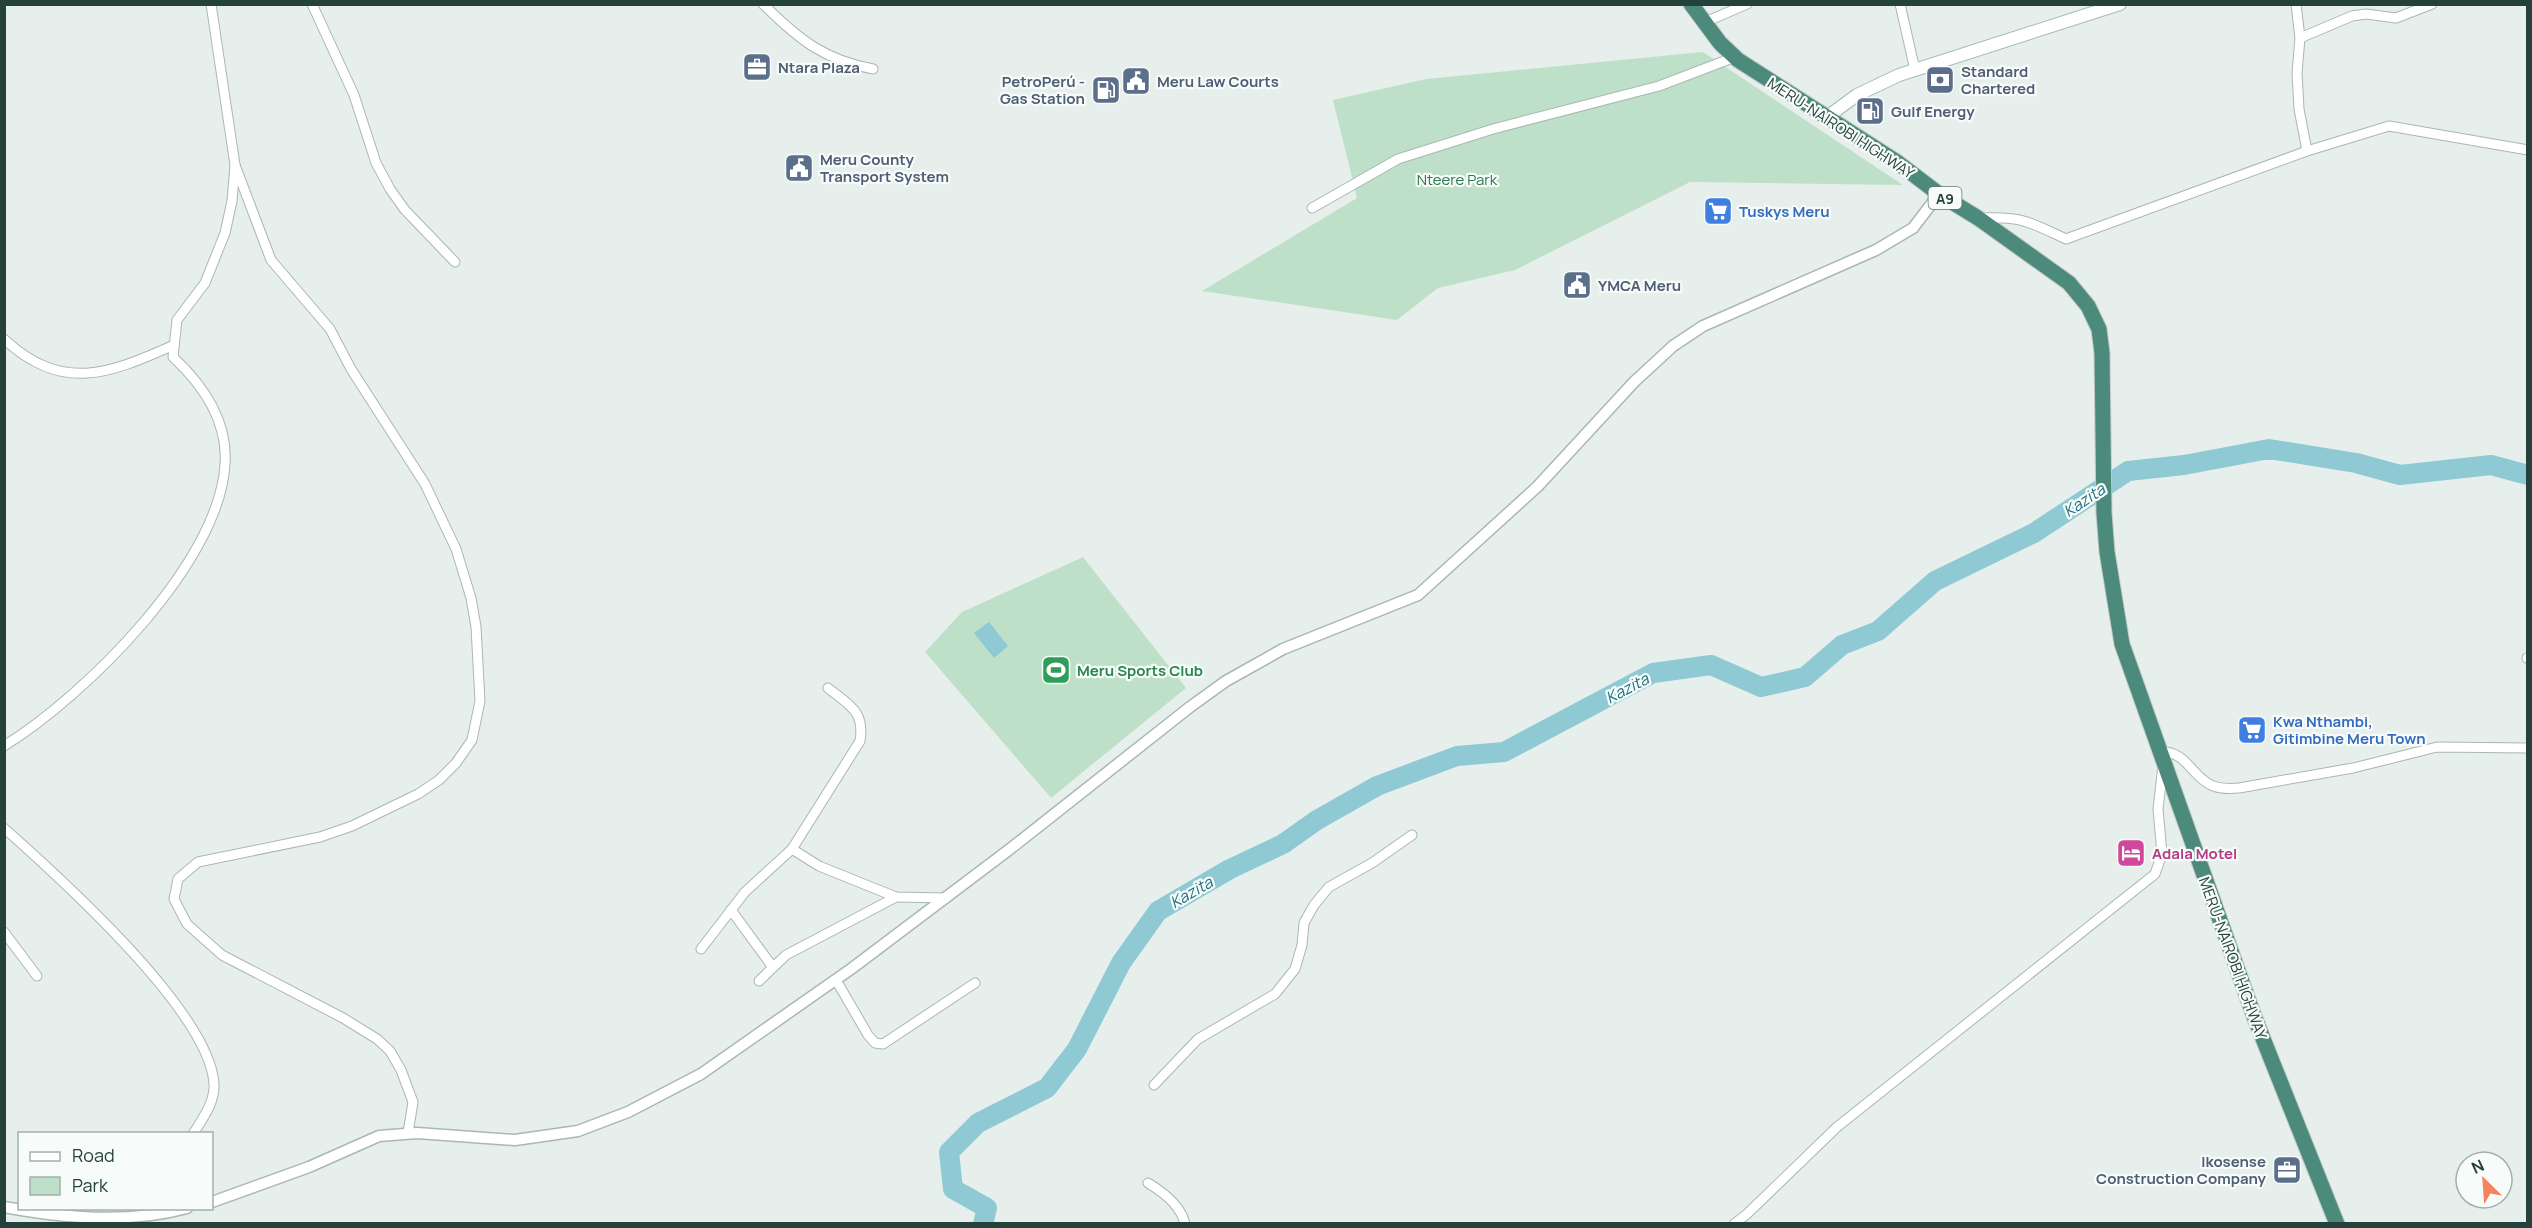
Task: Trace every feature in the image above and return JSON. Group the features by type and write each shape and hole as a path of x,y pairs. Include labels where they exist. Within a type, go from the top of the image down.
{"highway":[{"name":"MERU-NAIROBI HIGHWAY","path":"1691,4 1703,23 1735,57 1897,162 1939,194 1978,218 2068,283 2088,306 2099,329 2102,353 2104,513 2107,552 2122,644 2282,1090 2337,1224"}],"main road":[{"path":"1827,117 1857,95 1915,70 2121,4"}],"street":[{"path":"211,4 235,165 272,260 330,329 351,369 425,484 456,549 471,598 476,627 480,701 472,741 456,763 439,780 418,794 352,826 320,837 198,862 178,879 174,899 187,924 222,956 343,1018 377,1039 390,1051 401,1070 413,1102 408,1133"},
{"path":"312,4 354,95 376,163 390,189 405,210 455,262"},
{"path":"763,4 795,36 822,53 849,64 873,69"},
{"path":"1703,23 1747,4"},
{"path":"1900,4 1915,70"},
{"path":"2296,4 2300,38 2297,73 2299,109 2307,150"},
{"path":"2300,38 2352,16 2366,14 2396,18 2432,4"},
{"path":"1312,208 1398,159 1493,129 1659,86 1735,57"},
{"path":"1978,218 2008,216 2026,219 2066,239 2307,150 2389,126 2528,150"},
{"path":"4,746 64,702 103,668 133,635 167,591 215,514 223,489 226,461 223,436 208,396 173,357 177,320 204,283 225,233 235,165"},
{"path":"213,1202 309,1167 364,1141 408,1133 515,1140 578,1131 628,1112 701,1074 836,980 946,898 1226,681 1283,649 1418,595 1537,487 1634,382 1673,346 1703,326 1876,250 1913,228 1939,194"},
{"path":"4,339 37,365 70,372 109,370 139,361 174,345"},
{"path":"701,949 756,881 792,849 860,741 861,720 854,709 828,688"},
{"path":"1734,1224 1837,1127 2155,874 2162,854 2158,809 2161,757 2180,755 2206,782 2220,789 2229,789 2353,768 2437,747 2528,748"},
{"path":"4,828 108,925 161,985 195,1035 211,1069 214,1083 210,1104 194,1132"},
{"path":"1154,1085 1198,1039 1275,994 1295,969 1302,945 1304,923 1314,905 1329,887 1372,863 1412,835"},
{"path":"792,849 819,866 896,897 946,898"},
{"path":"759,981 772,966 805,944 896,897"},
{"path":"731,910 772,966"},
{"path":"4,932 37,976"},
{"path":"836,980 868,1035 875,1043 883,1044 975,983"},
{"path":"1148,1183 1174,1204 1183,1214 1185,1224"},
{"path":"27,1210 90,1218 176,1210"}],"green space":[{"name":"Nteere Park","path":"1703,52 1903,185 1690,182 1515,270 1438,288 1397,320 1202,291 1357,198 1333,100 1426,79"},
{"name":"Meru Sports Club","path":"1083,557 1186,688 1051,798 925,652 962,612"}],"water":[{"path":"989,622 1008,646 994,658 974,633"}],"waterway":[{"name":"Kazita","path":"983,1224 987,1208 953,1189 949,1152 978,1123 1047,1088 1077,1049 1121,963 1158,911 1230,869 1283,844 1317,820 1377,786 1457,756 1504,752 1653,673 1711,665 1761,687 1805,677 1842,645 1878,631 1935,581 2034,533 2128,471 2184,465 2269,449 2356,463 2400,475 2491,465 2528,475"}],"place":[{"name":"Ntara Plaza","path":"757,67"},
{"name":"Standard Chartered","path":"1940,80"},
{"name":"Meru Law Courts","path":"1136,81"},
{"name":"PetroPerú - Gas Station","path":"1106,90"},
{"name":"Gulf Energy","path":"1870,111"},
{"name":"Meru County Transport System","path":"799,168"},
{"name":"Tuskys Meru","path":"1718,211"},
{"name":"YMCA Meru","path":"1577,285"},
{"name":"Meru Sports Club","path":"1056,670"},
{"name":"Kwa Nthambi, Gitimbine Meru Town","path":"2252,730"},
{"name":"Adala Motel","path":"2131,853"},
{"name":"Ikosense Construction Company","path":"2287,1170"}]}
